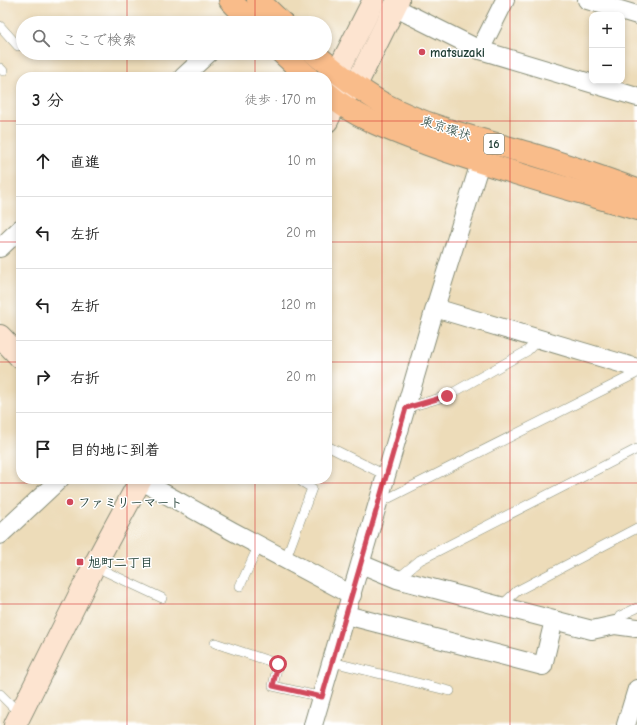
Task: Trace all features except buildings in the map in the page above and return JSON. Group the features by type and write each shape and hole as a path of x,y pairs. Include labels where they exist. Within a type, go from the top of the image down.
{"highway":[{"path":"230,0 250,16"},
{"path":"290,60 303,72"},
{"name":"東京環状","path":"322,60 337,73 381,102 412,117 555,161 637,190"},
{"name":"東京環状","path":"332,98 367,119 400,134 480,163 637,209"}],"street":[{"path":"332,98 337,73 374,0"},
{"path":"480,50 505,0"},
{"path":"587,0 637,15"},
{"path":"332,98 356,85 396,4 480,50 637,97"},
{"path":"188,72 201,60"},
{"path":"313,725 435,308 480,163"},
{"path":"0,248 16,235"},
{"path":"435,308 538,340 636,365"},
{"path":"0,336 16,353"},
{"path":"0,534 55,484"},
{"path":"18,720 94,566 137,484"},
{"path":"149,484 352,595"},
{"path":"361,564 397,579 592,630 615,624 637,628"},
{"path":"346,615 543,666 554,620"},
{"path":"626,725 637,689"}],"lane":[{"path":"0,26 16,44"},
{"path":"406,408 447,396 527,351 538,340"},
{"path":"379,503 636,365"},
{"path":"332,448 387,476"},
{"path":"397,579 420,560 637,450"},
{"path":"286,558 312,488 305,484"},
{"path":"501,606 517,591 637,528"},
{"path":"240,586 259,545"},
{"path":"94,566 162,598"},
{"path":"615,624 620,616 637,608"},
{"path":"215,642 278,664 273,686 322,697"},
{"path":"332,662 450,691"},
{"path":"0,694 18,720"}],"place":[{"name":"matsuzaki","path":"422,52"},
{"name":"ファミリーマート","path":"70,502"},
{"name":"旭町二丁目","path":"80,562"}],"route":[{"path":"278,664 273,686 322,697 406,408 447,396"}]}
